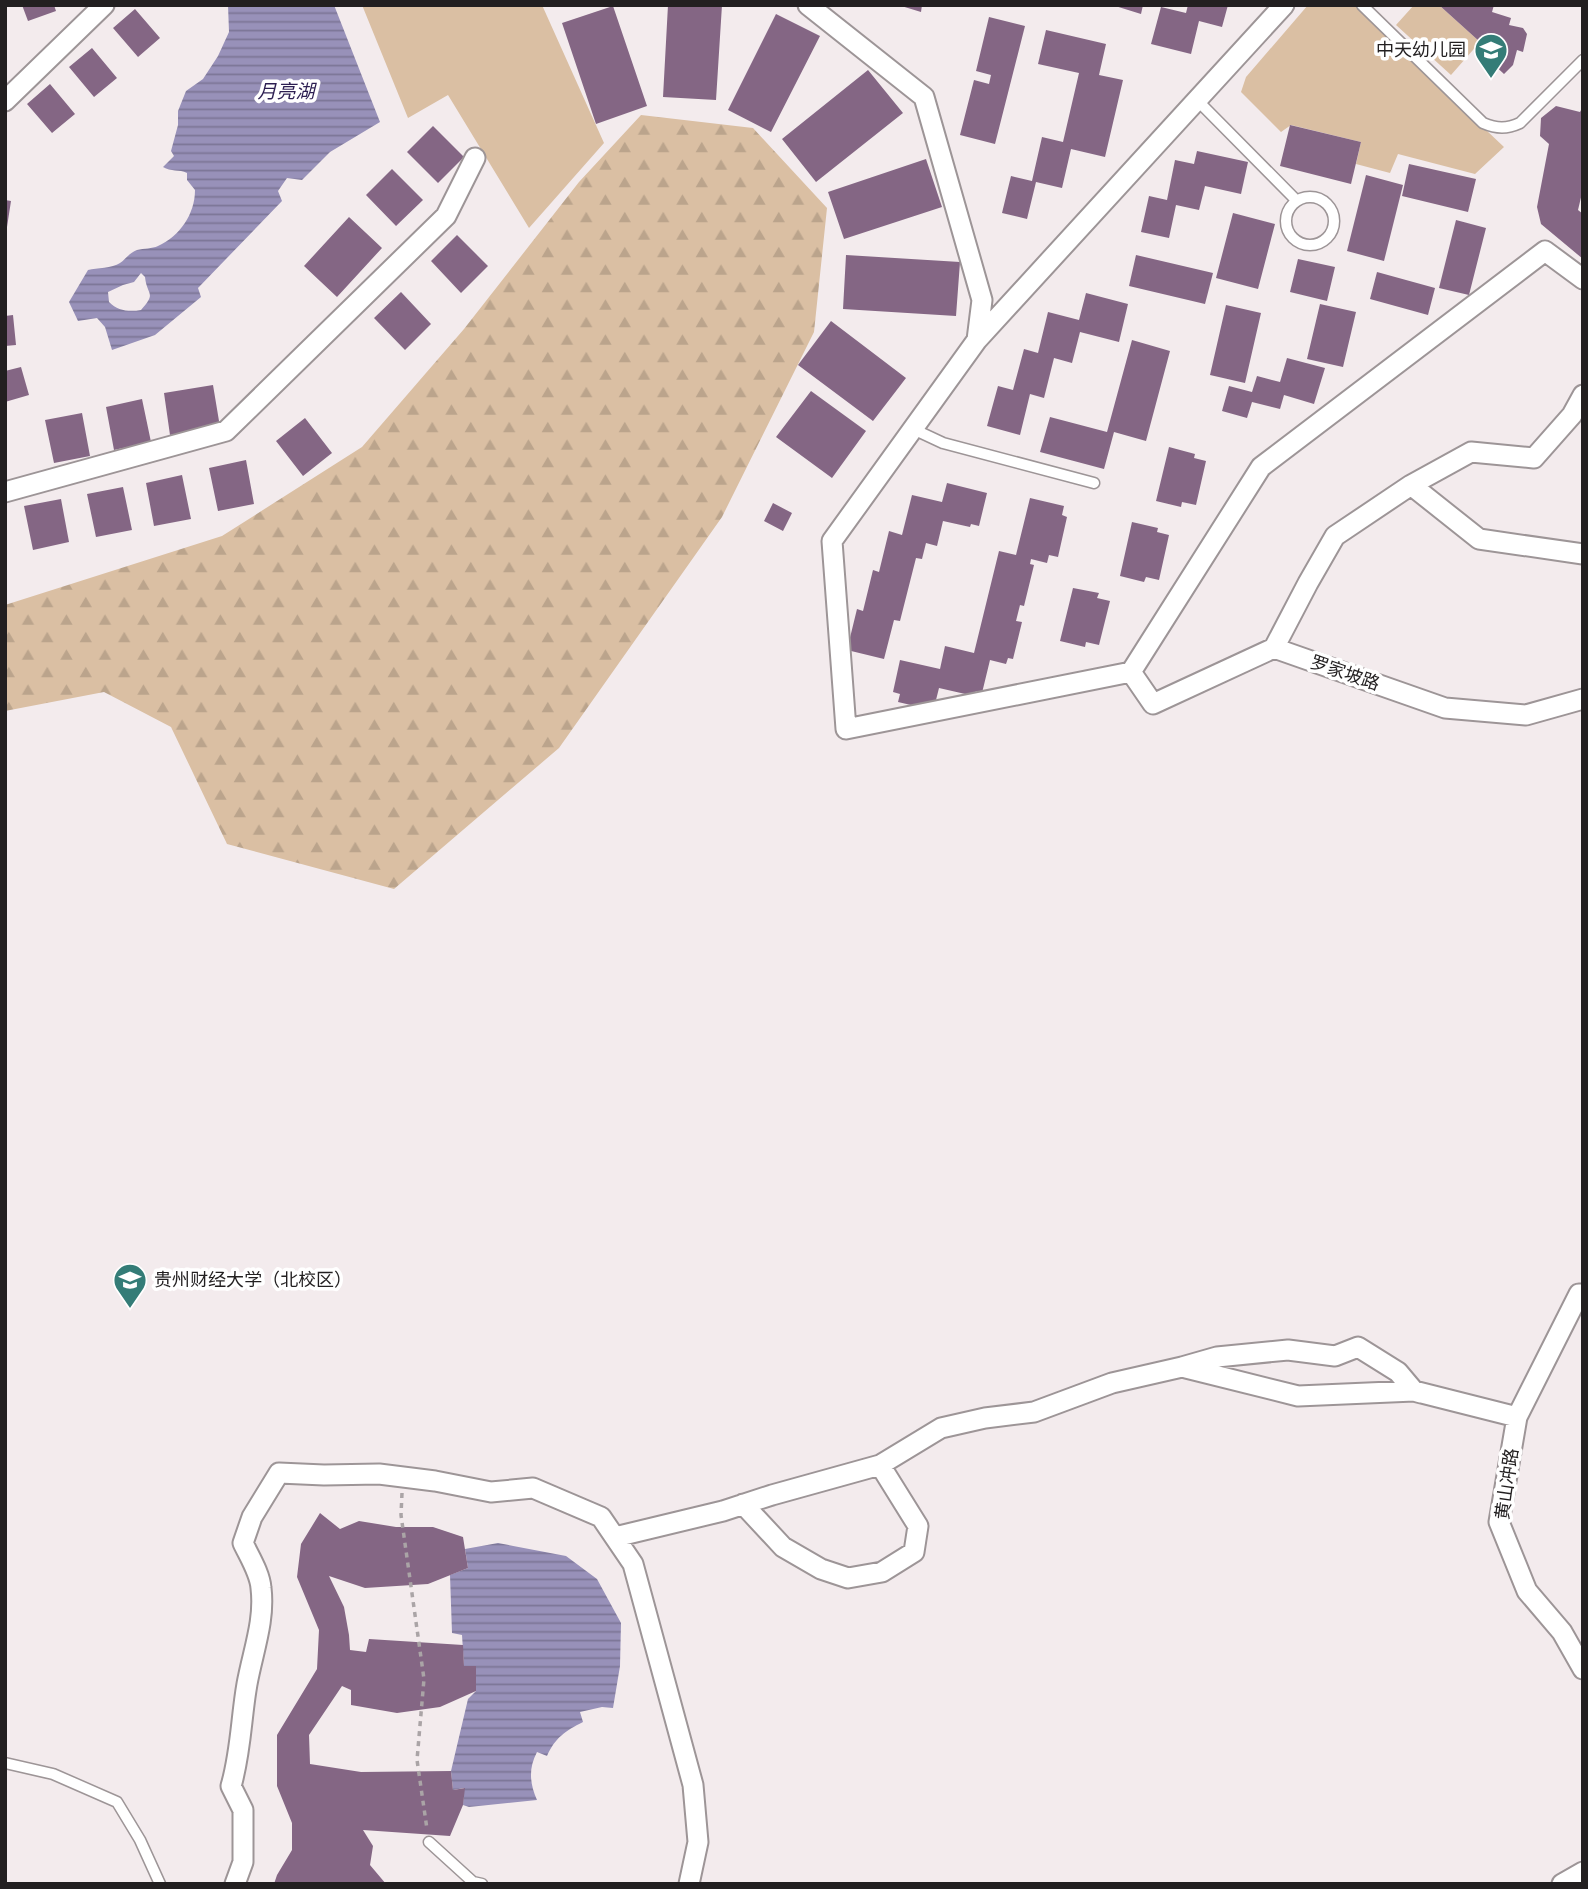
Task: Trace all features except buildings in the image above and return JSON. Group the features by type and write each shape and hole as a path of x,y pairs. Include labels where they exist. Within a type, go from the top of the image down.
{"street":[{"path":"5,101 104,5"},
{"path":"808,5 924,97 982,300 977,340"},
{"path":"1284,5 977,340 832,541 846,729 1131,672 1261,467 1545,251 1583,279"},
{"path":"7,488 226,431 446,216 475,158"},
{"path":"1131,672 1153,704 1274,648 1335,536 1411,485 1471,452 1534,458 1572,415 1583,395"},
{"path":"1411,485 1479,539 1583,554"},
{"name":"罗家坡路","path":"1274,648 1445,708 1526,715 1583,699"},
{"name":"黄山冲路","path":"1583,1294 1579,1294 1517,1417 1499,1522 1527,1591 1562,1632 1583,1669"},
{"path":"615,1538 723,1511 880,1465 940,1428 985,1418 1034,1412 1112,1383 1217,1357 1288,1350 1335,1356 1359,1347 1398,1372 1414,1391"},
{"path":"1182,1367 1298,1396 1414,1391 1517,1417"},
{"path":"743,1504 783,1547 821,1569 848,1578 882,1572 914,1552 918,1526 880,1465"},
{"path":"234,1884 243,1862 243,1810 231,1786 262,1611 261,1584 243,1543 252,1517 279,1473 379,1474 491,1492 533,1488 601,1517 634,1564 693,1785 698,1842 690,1884"},
{"path":"1562,1884 1583,1872"}],"lane":[{"path":"1362,5 1483,123 1493,127 1508,128 1520,123 1583,60"},
{"path":"1197,100 1297,201"},
{"path":"1313,197 1328,205 1332,212 1333,228 1323,242 1308,246 1289,235 1286,228 1287,213 1297,201 1313,197"},
{"path":"914,429 943,443 1094,484"},
{"path":"5,1763 53,1774 117,1802 140,1840 160,1884"},
{"path":"429,1842 473,1882 482,1884"}],"path":[{"path":"403,1477 401,1515 424,1679 417,1760 429,1842"}],"green space":[{"path":"362,5 542,5 604,143 529,228 448,95 408,118"},
{"path":"1308,5 1354,5 1504,147 1475,174 1398,154 1390,173 1356,164 1361,142 1291,125 1281,132 1241,92 1246,77"},
{"path":"1414,5 1439,5 1480,42 1451,75 1396,25"},
{"path":"641,115 753,128 827,208 814,332 722,517 559,748 394,889 227,844 171,727 104,692 5,711 5,605 222,536 362,447 464,329 579,182"}],"water":[{"name":"月亮湖","path":"228,5 334,5 380,122 330,152 302,180 287,178 278,191 282,201 198,288 201,297 155,335 112,350 105,327 97,318 78,321 69,302 88,270 117,265 134,251 158,246 166,242 185,223 195,190 187,180 187,173 163,167 174,156 171,151 178,125 178,111 186,91 203,79 229,32","holes":["141,273 145,277 150,297 141,310 124,310 109,302 108,292 134,282"]},
{"path":"498,1543 566,1556 597,1579 621,1623 620,1666 613,1708 602,1707 580,1712 583,1722 561,1736 547,1756 537,1752 531,1776 537,1800 469,1807 463,1805 464,1788 453,1790 451,1771 468,1699 476,1691 476,1666 464,1666 462,1635 452,1633 450,1575 468,1568 465,1549"}],"place":[{"name":"中天幼儿园","path":"1491,80"},
{"name":"贵州财经大学（北校区）","path":"130,1310"}]}
